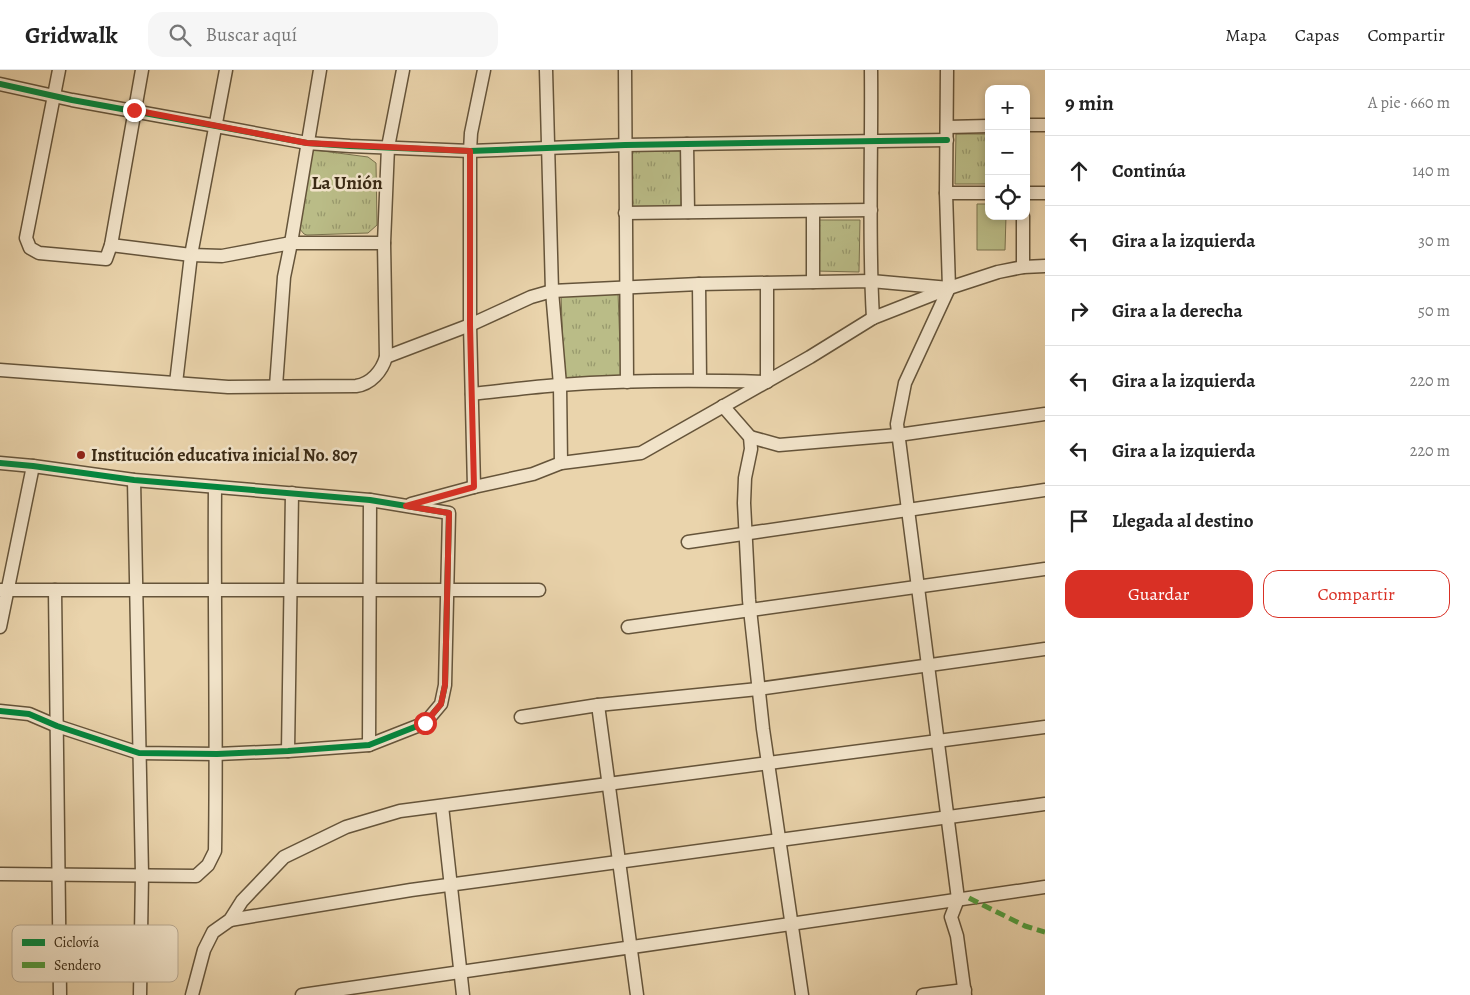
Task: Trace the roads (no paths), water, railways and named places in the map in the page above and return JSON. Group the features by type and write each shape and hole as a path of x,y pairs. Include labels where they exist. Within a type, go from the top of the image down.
{"street":[{"path":"59,70 26,238 30,248 39,253 106,259 111,245 142,70"},
{"path":"176,383 191,255 226,70"},
{"path":"276,386 284,277 320,70"},
{"path":"0,370 228,387 366,384 381,369 386,357 384,243 388,147 403,70"},
{"path":"474,487 470,325 470,151 484,70"},
{"path":"546,70 552,291 560,385 561,463"},
{"path":"625,70 627,382"},
{"path":"871,70 871,281 873,318"},
{"path":"923,995 965,992 957,936 951,918 958,899 897,424 905,383 949,288 946,193 946,70"},
{"path":"0,84 307,143 470,151 625,145 947,140"},
{"path":"1030,125 1045,125"},
{"path":"947,126 985,126"},
{"path":"688,144 688,212"},
{"path":"946,193 985,193"},
{"path":"1030,193 1045,193"},
{"path":"625,213 871,210"},
{"path":"813,211 813,282"},
{"path":"1023,220 1023,267"},
{"path":"111,245 191,255 222,256 291,243 384,243"},
{"path":"406,506 474,487 533,474 561,463 641,453 767,382 873,318 949,288 998,272 1023,267 1045,266"},
{"path":"386,357 470,325 531,297 552,291 699,284 871,281 949,288"},
{"path":"766,283 767,382"},
{"path":"699,284 700,380"},
{"path":"472,394 560,385 627,382 700,380 767,382"},
{"path":"723,406 750,436 779,445 898,435 1045,414"},
{"path":"750,436 751,449 744,494 750,610 758,689 802,995"},
{"path":"0,463 134,480 370,500 449,513 445,685 441,704 425,723 369,745 217,754 139,752 57,726 29,714 0,711"},
{"path":"0,627 4,590 33,466"},
{"path":"134,480 142,874 141,925"},
{"path":"0,874 196,876 208,865 216,851 215,487"},
{"path":"688,542 1045,490"},
{"path":"288,751 292,493"},
{"path":"369,745 370,500"},
{"path":"628,627 1045,569"},
{"path":"4,590 539,590"},
{"path":"55,590 59,925"},
{"path":"521,718 598,705 758,689 1045,648"},
{"path":"598,705 637,995"},
{"path":"192,995 207,944 213,932 230,920 242,902 284,856 346,827 400,811 1045,727"},
{"path":"230,920 450,884 1045,804"},
{"path":"442,806 463,995"},
{"path":"302,995 347,992 460,972 1045,886"},
{"path":"60,982 60,995"},
{"path":"140,982 140,995"}],"place":[{"name":"Institución educativa inicial No. 807","path":"81,455"}],"district":[{"name":"La Unión","path":"347,183"}]}
